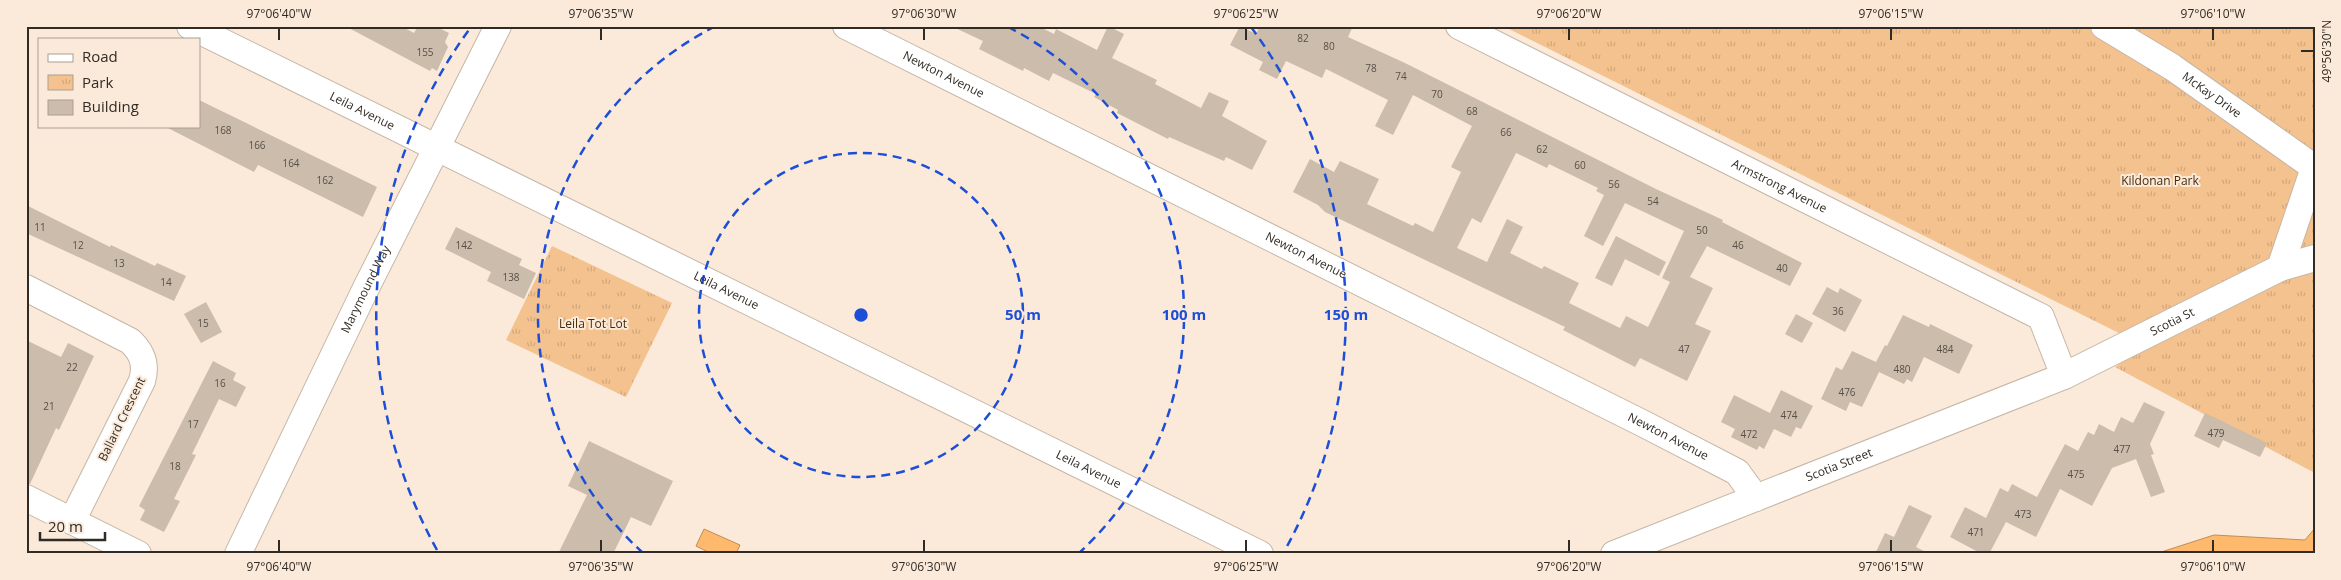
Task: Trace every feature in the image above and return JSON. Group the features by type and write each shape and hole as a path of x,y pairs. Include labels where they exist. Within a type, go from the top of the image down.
{"street":[{"name":"Leila Avenue","path":"190,26 1260,554"},
{"name":"Marymound Way","path":"238,554 366,288 498,26"},
{"name":"Newton Avenue","path":"846,26 1737,472 1756,498"},
{"name":"Armstrong Avenue","path":"1459,26 2041,317 2064,376"},
{"name":"McKay Drive","path":"2104,26 2172,67 2314,167"},
{"path":"2280,268 2314,167"},
{"name":"Scotia St","path":"2064,376 2280,268 2315,258"},
{"name":"Ballard Crescent","path":"26,288 130,341 138,348 143,360 142,381 72,521"},
{"name":"Scotia Street","path":"1614,554 2064,376"},
{"path":"26,498 138,554"}],"green space":[{"name":"Kildonan Park","path":"1503,26 2315,26 2315,473 2115,367 2145,346"},
{"name":"Leila Tot Lot","path":"552,246 672,303 626,397 506,340"}],"shaded area":[{"path":"2315,528 2315,554 2155,554 2214,535 2305,540"},
{"path":"704,529 740,545 736,554 712,554 696,546"}],"building":[{"path":"345,26 401,26 414,33 418,26 435,26 449,33 445,42 448,47 437,71 432,68 430,71"},
{"path":"951,26 1038,26 1054,34 1056,29 1097,50 1108,26 1124,34 1112,58 1157,80 1155,84 1201,108 1209,92 1229,101 1222,116 1267,141 1252,170 1226,157 1224,161 1169,137 1168,139 1117,113 1118,110 1094,97 1096,94 1053,73 1049,81 1024,68 1023,71 979,49 983,41"},
{"path":"1240,26 1256,34 1260,26 1353,26 1348,37 1405,63 1656,189 1723,220 1722,222 1802,263 1790,286 1707,246 1690,277 1713,288 1695,324 1711,331 1687,381 1640,358 1635,367 1563,330 1565,327 1325,212 1318,205 1293,192 1310,159 1334,172 1340,161 1379,179 1367,204 1413,226 1415,223 1433,232 1461,172 1451,167 1472,126 1413,95 1393,135 1375,126 1388,100 1326,69 1322,78 1286,61 1277,79 1259,70 1263,62 1230,45","holes":["1516,153 1547,168 1549,164 1598,188 1596,191 1604,195 1584,236 1603,246 1625,203 1684,231 1662,278 1670,282 1648,327 1626,316 1620,328 1569,303 1579,283 1544,266 1542,269 1510,253 1523,227 1507,219 1487,262 1457,248 1472,218 1481,223"]},
{"path":"200,100 377,187 363,217 258,165 254,172 168,128 200,128"},
{"path":"26,205 110,247 111,245 155,266 157,263 186,276 174,301 26,233"},
{"path":"456,227 522,259 519,265 536,273 524,299 487,281 491,272 445,249"},
{"path":"1616,236 1666,262 1659,276 1625,259 1612,286 1595,278"},
{"path":"1827,287 1838,293 1840,288 1862,300 1845,332 1812,314"},
{"path":"206,302 222,332 201,343 184,314"},
{"path":"1796,314 1813,323 1802,343 1785,334"},
{"path":"1903,315 1929,327 1930,324 1973,345 1959,374 1924,357 1912,382 1907,379 1904,384 1879,372 1862,407 1850,402 1846,411 1821,399 1836,367 1842,370 1852,351 1876,362 1885,345 1887,346"},
{"path":"26,340 61,357 68,343 94,356 59,430 56,428 30,484 26,483"},
{"path":"213,361 236,373 233,380 246,387 236,407 219,399 192,454 196,455 174,499 180,501 164,532 140,520 145,510 139,506"},
{"path":"1781,390 1813,406 1801,429 1796,427 1791,437 1774,429 1764,449 1759,446 1757,450 1731,437 1735,429 1721,422 1734,395 1770,413"},
{"path":"2144,402 2165,412 2150,444 2154,454 2151,455 2165,492 2151,497 2136,459 2112,468 2092,506 2060,489 2036,537 2006,522 1989,554 1982,554 1950,537 1965,507 1986,518 2000,488 2008,492 2012,484 2037,497 2065,444 2078,451 2088,432 2094,435 2099,424 2114,432 2121,417 2133,423"},
{"path":"2205,413 2267,443 2260,457 2223,440 2219,448 2194,436"},
{"path":"589,441 673,481 651,526 631,517 613,554 558,554 587,495 568,486"},
{"path":"1909,505 1932,516 1916,547 1930,554 1875,554 1885,533 1894,537"}]}
